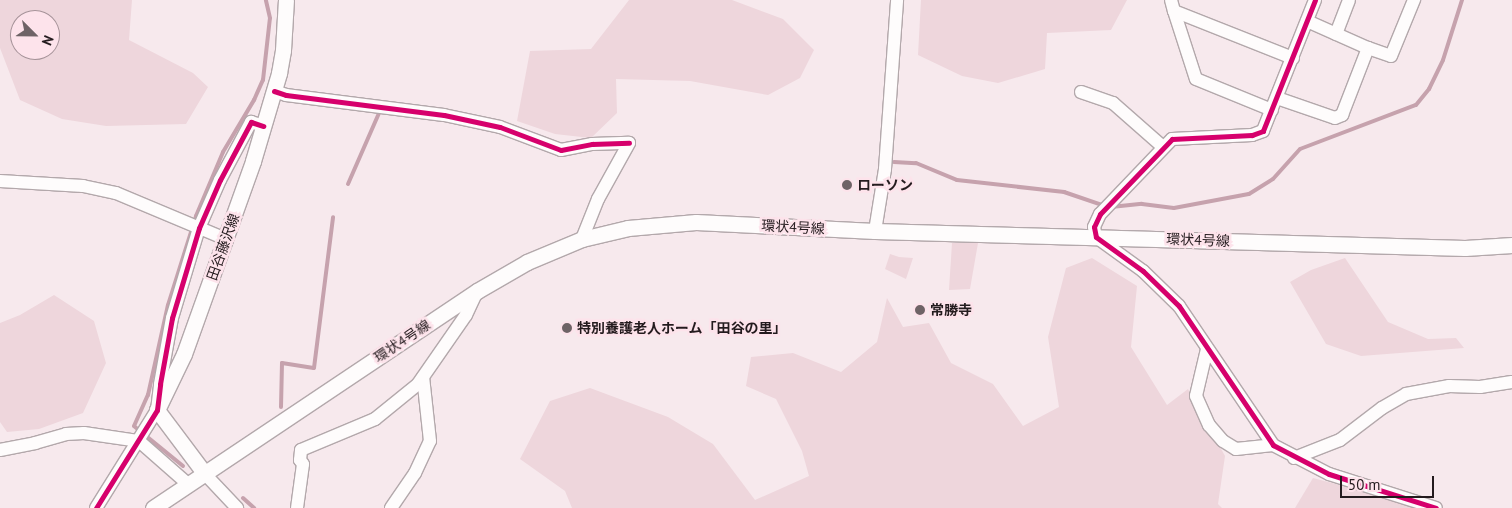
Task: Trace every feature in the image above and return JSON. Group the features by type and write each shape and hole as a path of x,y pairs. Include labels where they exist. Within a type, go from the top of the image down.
{"main road":[{"name":"田谷藤沢線","path":"157,410 184,354 226,238 263,126 274,91 283,50 286,0"},
{"name":"環状4号線","path":"153,508 477,291 528,262 582,239 628,228 696,222 875,230 1466,248 1512,245"},
{"path":"157,410 205,474"}],"street":[{"path":"875,230 885,169 897,0"},
{"path":"1315,0 1275,104 1262,131 1252,136 1176,138 1163,147 1104,211 1094,227 1096,237 1143,271 1179,306 1273,445 1294,458 1329,474 1436,508"},
{"path":"1336,34 1349,0"},
{"path":"1307,22 1391,56 1414,0"},
{"path":"1173,5 1292,58"},
{"path":"1173,5 1196,79 1275,104 1335,118 1342,115 1368,48"},
{"path":"274,91 286,95 444,115 500,127 561,150 592,144 630,142 598,199 582,239"},
{"path":"1081,92 1113,103 1163,147"},
{"path":"96,508 142,437 157,410 172,318 195,226 251,122 263,126"},
{"path":"0,181 83,186 116,192 226,238"},
{"path":"297,508 303,464 300,460 301,450 375,419 418,384 466,315 477,291"},
{"path":"1207,349 1196,396 1209,425 1223,441 1236,449 1273,445"},
{"path":"391,508 415,474 430,441 423,377"},
{"path":"1294,458 1340,440 1382,408 1406,394 1442,387 1480,387 1512,382"},
{"path":"0,450 35,444 66,434 142,437 190,484"},
{"path":"205,474 237,508"}],"shaded area":[{"path":"0,0 132,0 129,40 193,73 208,87 186,124 106,126 62,119 20,100 0,48"},
{"path":"629,0 732,0 783,19 814,50 800,78 768,95 690,81 616,79 617,113 591,138 555,134 517,121 530,51 591,49"},
{"path":"921,0 1127,0 1111,30 1047,33 1045,69 998,83 962,76 918,55"},
{"path":"952,243 978,243 970,289 949,290"},
{"path":"890,254 913,258 906,279 885,269"},
{"path":"1092,258 1137,286 1131,347 1167,405 1188,389 1225,456 1218,504 1222,508 572,508 565,491 520,459 550,401 590,388 668,417 713,444 755,500 809,476 802,451 776,399 746,386 751,357 793,353 841,372 877,342 887,298 903,327 929,323 951,363 993,384 1023,426 1059,407 1048,337 1066,268"},
{"path":"1345,258 1388,322 1428,339 1456,338 1464,348 1361,356 1326,344 1290,282 1311,270"},
{"path":"54,295 94,321 106,363 83,413 39,429 7,432 0,422 0,323 20,315"},
{"path":"1313,478 1407,503 1420,508 1295,508"}],"waterway":[{"path":"183,466 134,426 148,395 168,305 196,216 223,152 254,100 263,80 270,18 266,0"},
{"path":"1111,207 1142,204 1174,208 1249,194 1273,179 1300,149 1416,105 1429,89 1443,60 1462,0"},
{"path":"348,184 379,113"},
{"path":"894,162 916,163 957,180 1064,192 1105,206"},
{"path":"281,407 282,363 314,368 333,217"},
{"path":"243,498 254,508"}],"cycle path":[{"path":"1315,0 1263,131 1252,135 1172,139 1100,214 1094,227 1096,237 1143,271 1179,306 1273,445 1329,474 1436,508"},
{"path":"274,91 286,95 444,115 500,127 561,150 592,144 629,143"},
{"path":"96,508 157,410 172,318 199,228 220,180 251,122 263,126"}],"place":[{"name":"ローソン","path":"847,185"},
{"name":"常勝寺","path":"920,310"},
{"name":"特別養護老人ホーム「田谷の里」","path":"567,328"}]}
